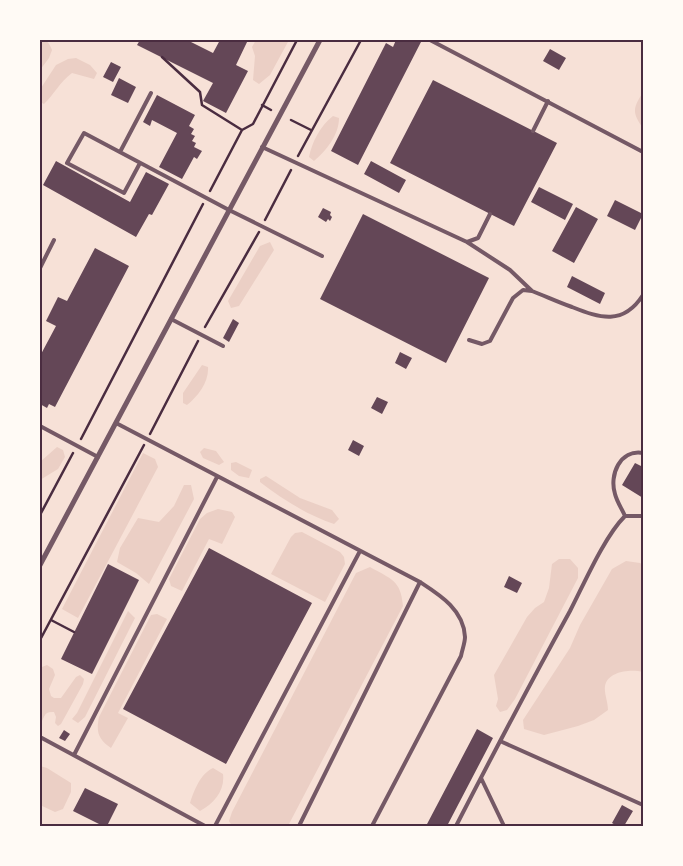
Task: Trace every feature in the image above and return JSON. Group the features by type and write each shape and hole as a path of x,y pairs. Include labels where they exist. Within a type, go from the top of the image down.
{"street":[{"path":"40,565 320,40"}],"lane":[{"path":"430,40 643,152"},
{"path":"120,152 151,93"},
{"path":"532,131 548,102"},
{"path":"140,163 124,193 68,163 84,133 229,210 322,256"},
{"path":"262,147 467,242 510,270 532,291"},
{"path":"467,242 478,238 490,214"},
{"path":"40,268 54,240"},
{"path":"469,340 482,344 490,341 513,298 523,290 532,291 595,316 607,318 623,314 640,300 643,295"},
{"path":"171,319 223,346"},
{"path":"116,423 420,582 443,597 459,615 465,637 461,656 372,826"},
{"path":"40,426 98,456"},
{"path":"625,516 614,494 613,479 617,466 624,457 635,451 643,453"},
{"path":"74,754 217,476"},
{"path":"456,826 618,524 625,516 643,516"},
{"path":"215,826 360,551"},
{"path":"299,826 420,582"},
{"path":"40,737 205,826"},
{"path":"500,741 643,805"},
{"path":"481,778 504,826"}],"path":[{"path":"40,516 242,130 253,124 297,40"},
{"path":"162,57 200,92 202,105 242,130"},
{"path":"262,105 271,110"},
{"path":"291,120 311,130"},
{"path":"51,620 74,632"}],"shaded area":[{"path":"40,40 48,42 52,50 49,58 40,70"},
{"path":"256,40 289,40 270,75 259,84 253,80 255,56 252,47"},
{"path":"76,58 90,65 97,73 94,79 72,73 44,104 40,102 41,88 56,65 68,59"},
{"path":"642,94 643,128 637,119 635,111"},
{"path":"333,116 339,118 337,130 327,147 314,161 309,157 314,140 320,129"},
{"path":"270,242 274,250 239,306 231,308 228,301 260,246"},
{"path":"202,365 208,367 207,378 199,393 187,405 183,403 183,393"},
{"path":"57,447 63,450 65,457 58,469 40,480 40,462"},
{"path":"204,448 216,451 224,462 219,465 203,458 200,452"},
{"path":"143,453 155,459 158,467 78,618 62,609"},
{"path":"236,462 252,470 249,478 239,476 231,470 231,463"},
{"path":"266,476 300,498 332,510 339,519 334,524 295,506 260,482 260,479"},
{"path":"184,485 191,485 194,499 149,584 136,573 117,562 120,548 138,518 159,522 174,506"},
{"path":"218,509 232,512 235,517 222,544 209,539 182,591 171,586 169,579 200,519 207,513"},
{"path":"302,532 340,552 344,557 345,564 325,602 271,574 291,537 295,533"},
{"path":"559,559 570,559 578,568 578,578 515,699 507,710 500,712 496,706 498,699 494,675 527,617 544,602 549,588 552,564"},
{"path":"626,561 643,565 643,672 626,671 611,677 605,686 608,710 594,720 544,735 524,729 523,720 570,648 580,625 612,569"},
{"path":"370,567 394,581 400,591 403,606 289,824 287,826 232,826 229,821 232,812 356,573"},
{"path":"128,611 135,618 85,717 78,723 72,719 77,713"},
{"path":"157,614 167,619 118,713 128,718 111,748 99,735 99,717 151,615"},
{"path":"47,665 53,669 55,675 49,689 51,696 54,698 61,698 76,677 80,675 84,679 61,724 58,726 55,723 56,717 54,712 46,714 40,724 40,670"},
{"path":"40,766 47,768 71,783 71,792 63,809 55,812 40,805"},
{"path":"213,768 223,774 221,791 210,804 200,811 190,803 204,774"}],"building":[{"path":"140,40 187,40 213,53 220,40 248,40 236,65 248,71 226,113 203,101 213,83 137,45"},
{"path":"396,40 422,40 358,165 331,151 386,43 393,47"},
{"path":"550,49 566,58 559,70 543,61"},
{"path":"111,62 121,67 113,82 103,77"},
{"path":"119,78 136,87 128,103 111,95"},
{"path":"433,80 557,143 514,226 390,163"},
{"path":"157,95 195,115 189,126 194,129 191,134 195,136 192,141 196,143 194,147 202,151 197,159 194,157 182,179 159,167 177,133 152,120 150,126 143,122"},
{"path":"56,161 130,202 146,172 169,184 152,215 149,214 136,237 43,185"},
{"path":"371,161 406,180 399,193 364,174"},
{"path":"539,187 573,204 565,220 531,202"},
{"path":"615,200 643,214 635,230 607,216"},
{"path":"576,207 598,219 574,263 552,251"},
{"path":"323,208 331,212 330,215 332,217 330,221 328,219 326,222 318,217"},
{"path":"363,214 489,278 446,363 320,299"},
{"path":"95,248 129,266 55,407 49,404 47,408 40,404 40,356 56,326 46,321 58,297 67,301"},
{"path":"572,276 605,293 600,304 567,287"},
{"path":"233,319 239,323 229,342 223,338"},
{"path":"400,352 412,358 406,369 395,363"},
{"path":"377,397 388,402 382,414 371,408"},
{"path":"353,440 364,446 359,456 348,450"},
{"path":"635,463 643,467 643,498 622,485"},
{"path":"209,548 312,603 226,764 123,709"},
{"path":"108,564 139,580 92,674 61,659"},
{"path":"509,576 522,583 517,593 504,587"},
{"path":"477,729 493,738 447,826 426,826"},
{"path":"64,730 70,734 65,741 59,738"},
{"path":"85,788 118,804 107,826 103,826 73,811"},
{"path":"622,805 633,811 624,826 617,826 612,823"}]}
